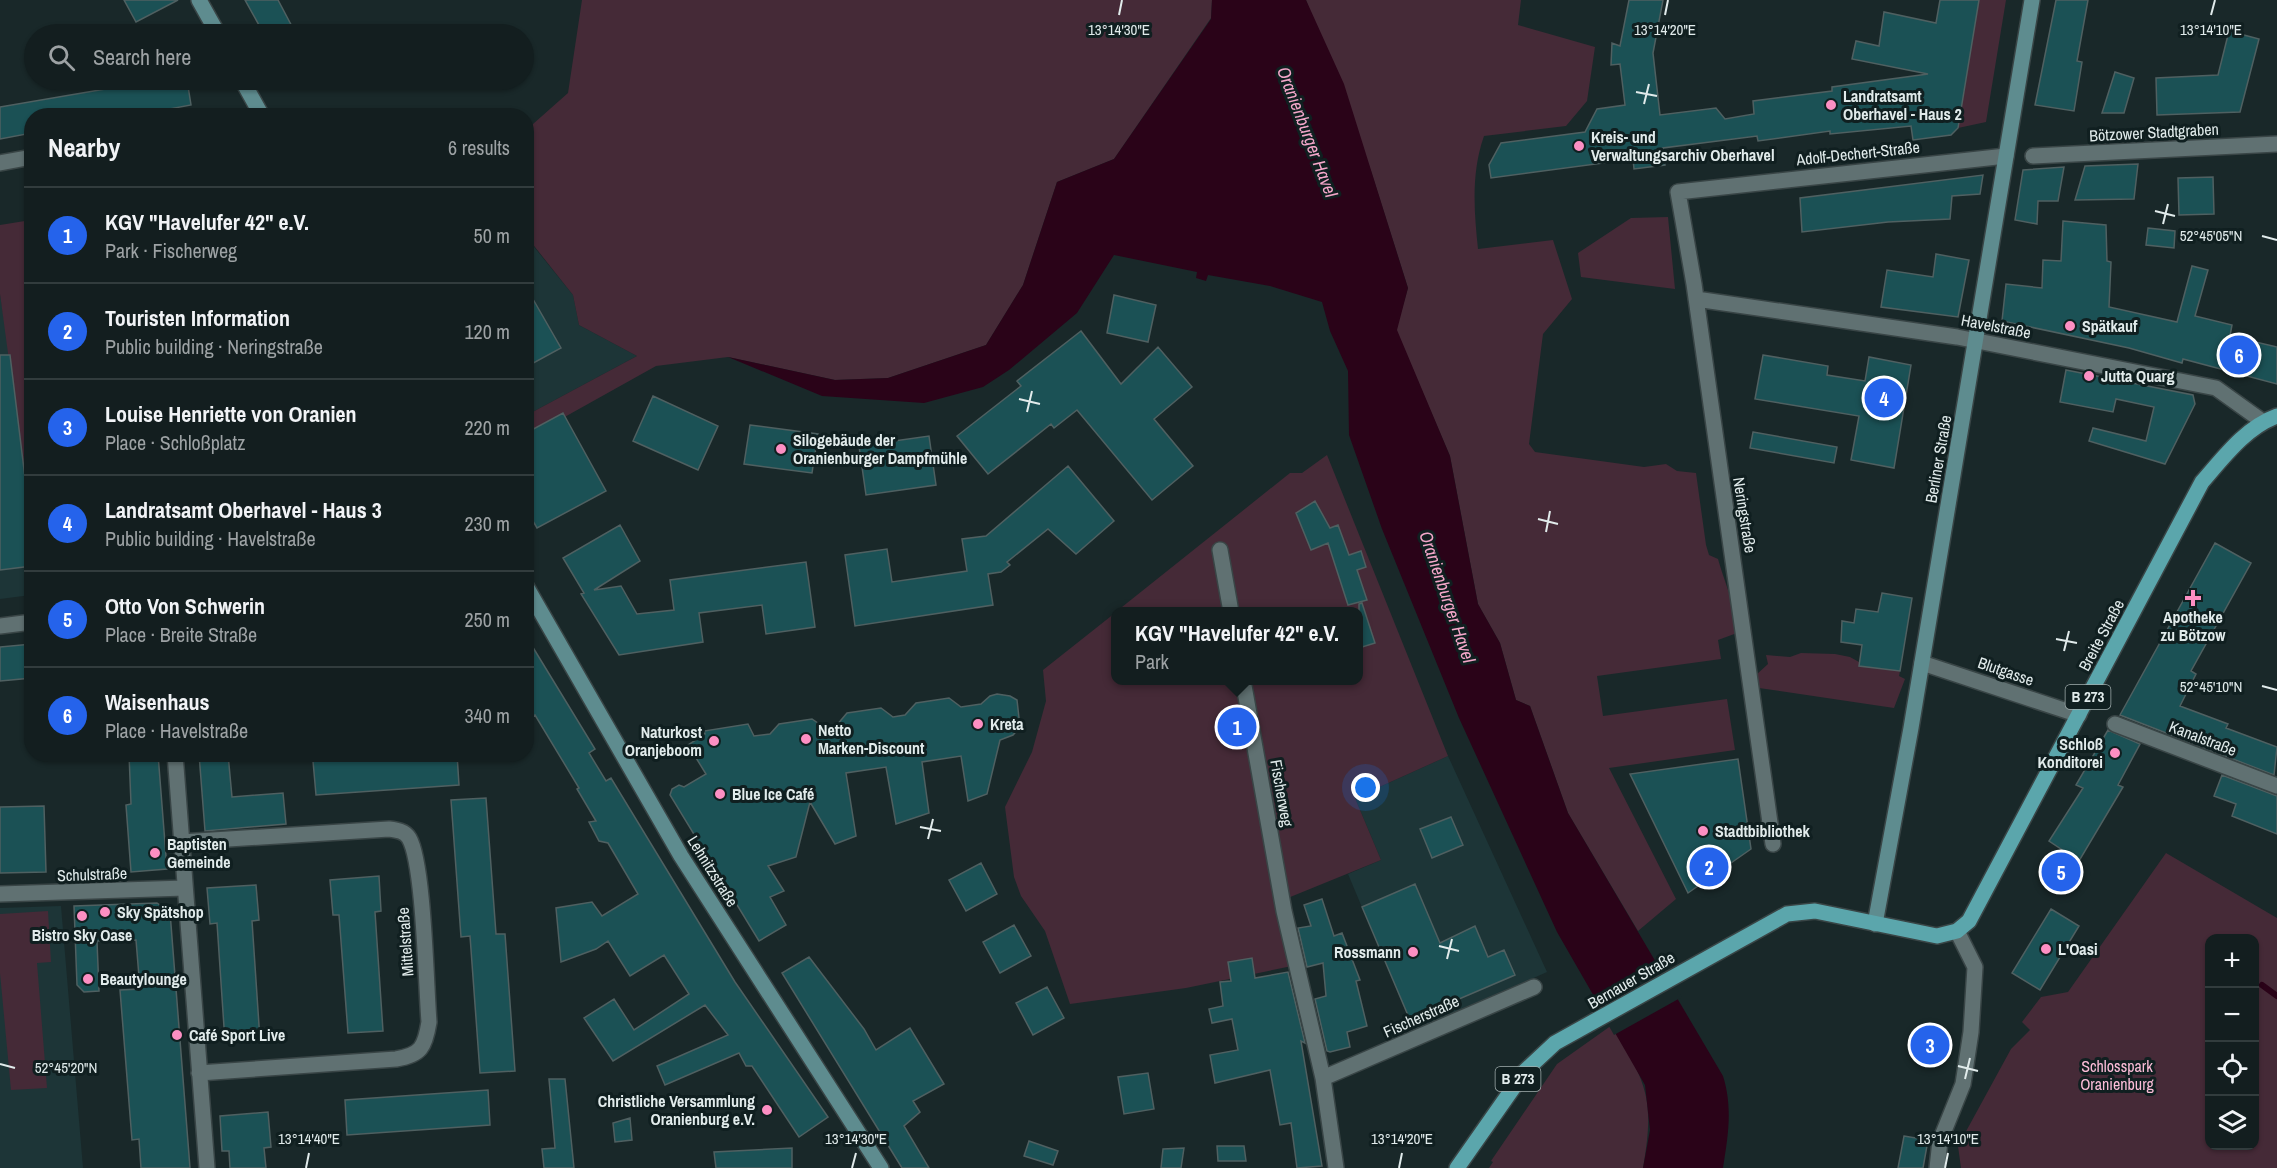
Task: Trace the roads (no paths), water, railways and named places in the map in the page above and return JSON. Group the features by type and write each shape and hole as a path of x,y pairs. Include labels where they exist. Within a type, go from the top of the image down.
{"main road":[{"path":"199,0 212,24"},
{"name":"Berliner Straße","path":"1875,924 1922,663 2032,0"},
{"path":"247,90 255,108"},
{"name":"B 273","path":"2262,421 2277,416"},
{"name":"Breite Straße","path":"1957,931 1975,912 2202,482 2228,452 2262,421"},
{"name":"Lehnitzstraße","path":"534,600 681,855 881,1168"},
{"name":"Bernauer Straße","path":"1457,1168 1524,1071 1555,1043 1786,914 1815,911 1875,924"},
{"name":"B 273","path":"1875,924 1937,936 1957,931"}],"street":[{"name":"Bötzower Stadtgraben","path":"2032,156 2277,144"},
{"name":"Adolf-Dechert-Straße","path":"1678,192 2006,156"},
{"path":"0,163 24,158"},
{"name":"Neringstraße","path":"1678,192 1696,299 1773,844"},
{"name":"Havelstraße","path":"1696,299 1976,340 2216,388 2262,421"},
{"path":"1220,550 1230,607"},
{"path":"0,626 24,623"},
{"name":"Blutgasse","path":"1922,663 2079,715"},
{"name":"Fischerweg","path":"1244,685 1284,911 1323,1078"},
{"name":"Kanalstraße","path":"2115,724 2277,786"},
{"path":"176,762 207,1168"},
{"name":"Mittelstraße","path":"181,843 389,829 402,831 408,836 417,862 429,1022 426,1038 420,1050 411,1057 396,1059 199,1073"},
{"name":"Schulstraße","path":"0,894 185,888"},
{"path":"1937,1168 1940,1141 1963,1084 1971,1032 1976,967 1957,931"},
{"name":"Fischerstraße","path":"1323,1078 1534,987"},
{"path":"1323,1078 1336,1168"}],"water":[{"name":"Oranienburger Havel","path":"1212,0 1306,0 1344,84 1408,288 1397,330 1450,456 1478,604 1500,643 1516,700 1530,706 1568,813 1723,1076 1729,1111 1723,1168 1643,1168 1650,1130 1645,1085 1557,932 1459,718 1382,529 1349,435 1348,371 1330,331 1322,302 1270,286 1208,275 1206,281 1196,278 1197,272 1114,255 1077,313 1009,370 983,387 924,403 822,396 728,357 835,380 888,378 986,345 1023,285 1057,182 1114,159 1211,19"}],"waterway":[{"path":"2262,985 2277,996"}],"place":[{"name":"Landratsamt Oberhavel - Haus 2","path":"1831,105"},
{"name":"Kreis- und Verwaltungsarchiv Oberhavel","path":"1579,146"},
{"name":"Spätkauf","path":"2070,326"},
{"name":"Waisenhaus","path":"2239,355"},
{"name":"Jutta Quarg","path":"2089,376"},
{"name":"Landratsamt Oberhavel - Haus 3","path":"1884,398"},
{"name":"Silogebäude der Oranienburger Dampfmühle","path":"781,449"},
{"name":"Apotheke zu Bötzow","path":"2193,598"},
{"name":"Kreta","path":"978,724"},
{"name":"KGV \"Havelufer 42\" e.V.","path":"1237,727"},
{"name":"Netto Marken-Discount","path":"806,739"},
{"name":"Naturkost Oranjeboom","path":"714,741"},
{"name":"Schloß Konditorei","path":"2115,753"},
{"name":"Blue Ice Café","path":"720,794"},
{"name":"Stadtbibliothek","path":"1703,831"},
{"name":"Baptisten Gemeinde","path":"155,853"},
{"name":"Touristen Information","path":"1709,867"},
{"name":"Otto Von Schwerin","path":"2061,872"},
{"name":"Sky Spätshop","path":"105,912"},
{"name":"Bistro Sky Oase","path":"82,916"},
{"name":"L'Oasi","path":"2046,949"},
{"name":"Rossmann","path":"1413,952"},
{"name":"Beautylounge","path":"88,979"},
{"name":"Café Sport Live","path":"177,1035"},
{"name":"Louise Henriette von Oranien","path":"1930,1045"},
{"name":"Christliche Versammlung Oranienburg e.V.","path":"767,1110"}],"park label":[{"name":"Schlosspark Oranienburg","path":"2117,1075"}]}
